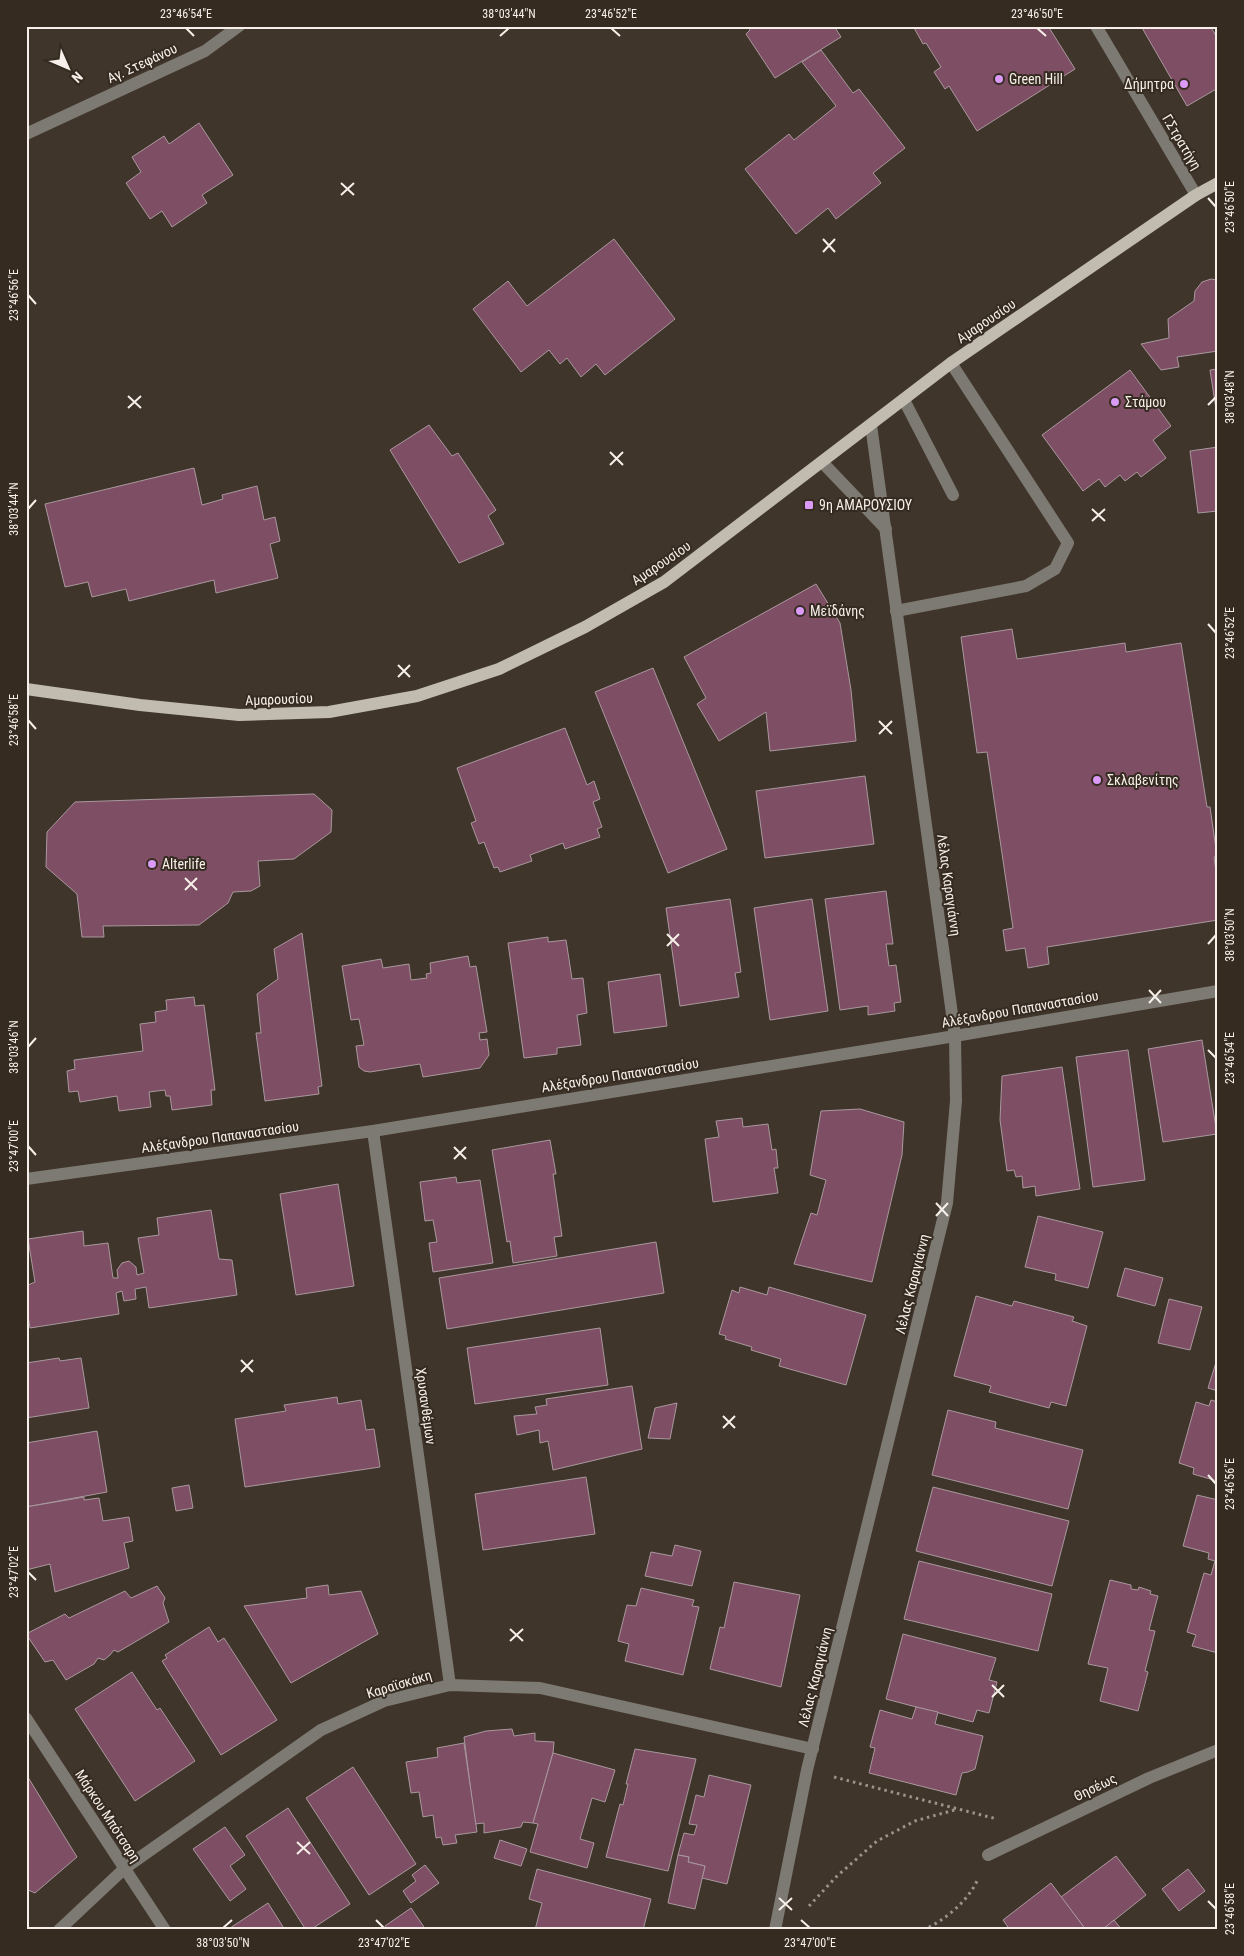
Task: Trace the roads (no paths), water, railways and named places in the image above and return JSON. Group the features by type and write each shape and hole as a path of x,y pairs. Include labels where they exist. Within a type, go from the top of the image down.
{"main road":[{"name":"Αμαρουσίου","path":"26,689 140,705 239,715 330,712 417,696 499,669 585,627 664,582 951,363 1196,195 1218,183"}],"street":[{"name":"Αγ. Στεφάνου","path":"26,134 205,51 239,26"},
{"name":"Γ.Στρατήγη","path":"1096,26 1196,195"},
{"path":"896,611 1026,586 1055,569 1068,543 951,363"},
{"path":"904,400 953,495"},
{"name":"Λέλας Καραγιάννη","path":"775,1930 807,1770 947,1204 956,1101 955,1036 886,529 870,425"},
{"path":"822,462 886,529"},
{"name":"Αλέξανδρου Παπαναστασίου","path":"26,1178 372,1131 1218,991"},
{"name":"Χρυσανθέμων","path":"372,1131 450,1685"},
{"name":"Καραϊσκάκη","path":"59,1930 125,1868 321,1730 384,1701 450,1685 540,1688 813,1749"},
{"name":"Μάρκου Μπότσαρη","path":"26,1718 165,1930"},
{"name":"Θησέως","path":"988,1856 1149,1778 1218,1750"},
{"path":"779,1916 786,1930"}],"place":[{"name":"Green Hill","path":"999,79"},
{"name":"Δήμητρα","path":"1184,84"},
{"name":"Στάμου","path":"1115,402"},
{"name":"9η ΑΜΑΡΟΥΣΙΟΥ","path":"809,505"},
{"name":"Μεϊδάνης","path":"800,611"},
{"name":"Σκλαβενίτης","path":"1097,780"},
{"name":"Alterlife","path":"152,864"}]}
